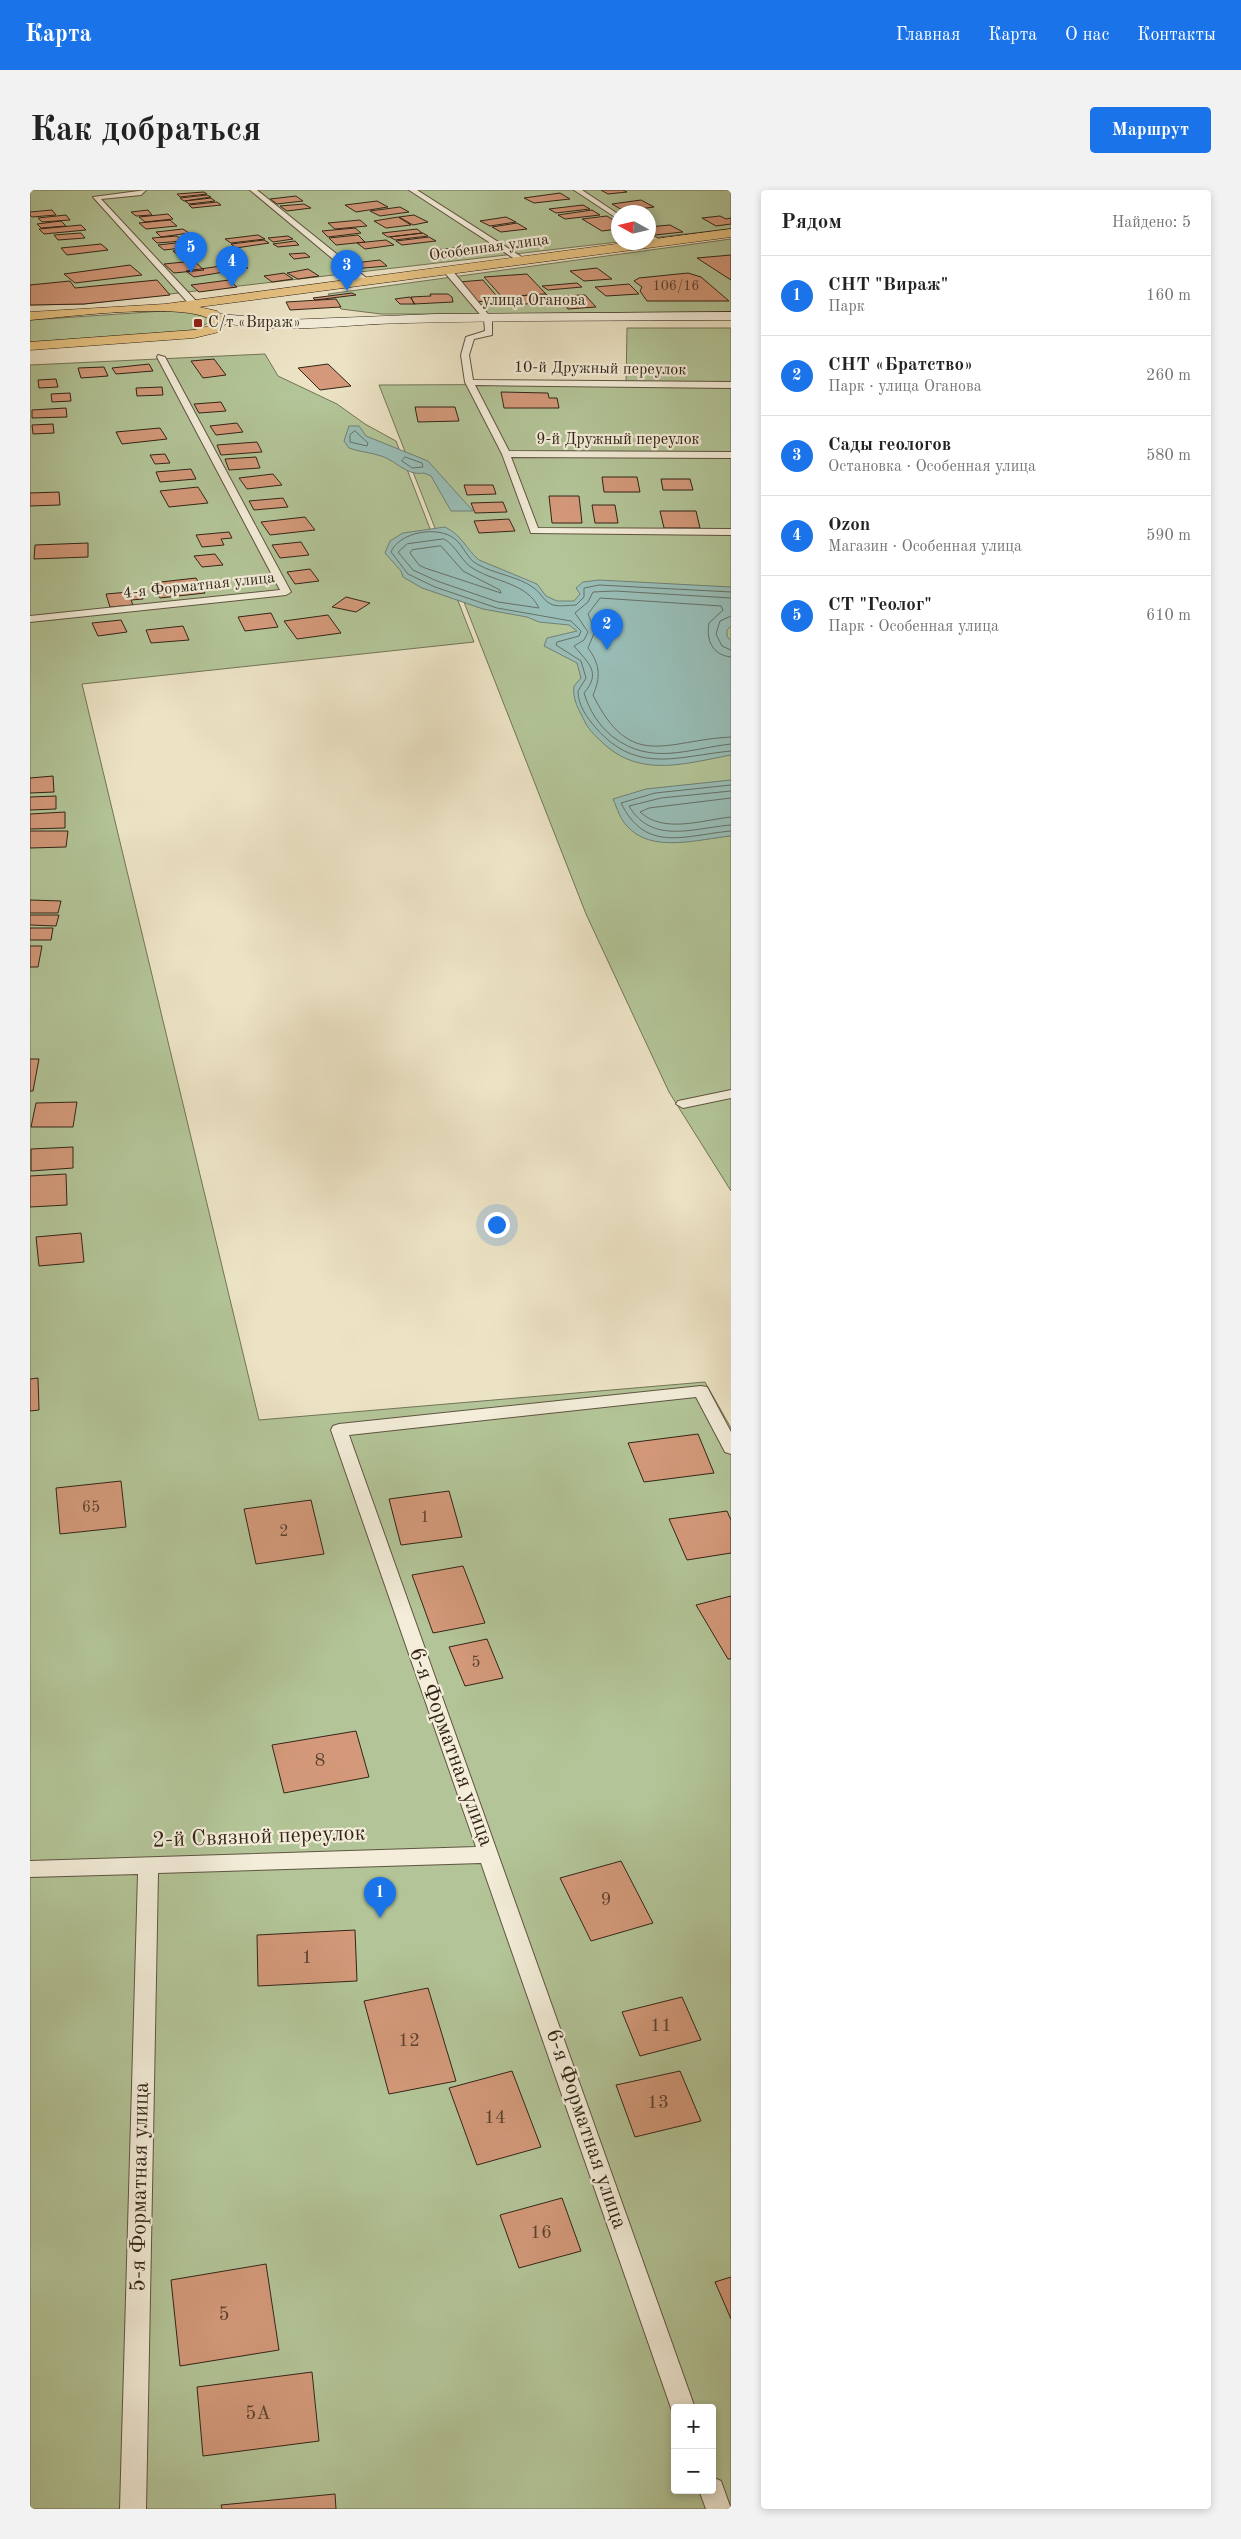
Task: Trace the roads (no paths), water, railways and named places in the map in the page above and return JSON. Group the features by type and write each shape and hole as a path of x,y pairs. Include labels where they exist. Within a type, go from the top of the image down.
{"main road":[{"name":"Особенная улица","path":"656,239 731,233"},
{"name":"Особенная улица","path":"169,307 524,261 611,246"},
{"name":"Особенная улица","path":"30,346 183,335 214,329 220,324 220,316 233,306 252,297"},
{"path":"30,316 169,307 202,309 220,316"},
{"name":"улица Оганова","path":"220,316 265,325 337,321 488,318 731,316"},
{"name":"улица Оганова","path":"183,335 289,330 337,321"}],"lane":[{"path":"253,190 366,282"},
{"path":"412,190 524,261"},
{"path":"577,190 611,212"},
{"path":"142,191 96,197 194,304"},
{"path":"448,271 488,318 490,333 470,337 465,355 469,382 506,454 534,531 731,532"},
{"name":"4-я Форматная улица","path":"30,620 286,592 161,357"},
{"name":"10-й Дружный переулок","path":"469,382 731,385"},
{"name":"9-й Дружный переулок","path":"506,454 731,455"},
{"path":"683,1104 731,1094"},
{"name":"6-я Форматная улица","path":"682,2404 339,1430 701,1391 731,1448"},
{"name":"2-й Связной переулок","path":"30,1869 490,1855"},
{"name":"5-я Форматная улица","path":"133,2509 148,1865"},
{"path":"713,2494 719,2509"}],"water":[{"path":"349,426 359,426 366,436 428,461 473,511 451,511 431,476 407,470 387,458 349,448 344,441"},
{"path":"445,527 456,534 479,560 537,584 546,596 557,601 574,601 580,594 576,588 583,582 599,580 731,587 731,626 727,630 727,636 731,641 731,755 682,764 650,765 634,762 619,755 605,745 589,728 576,704 574,686 581,678 577,663 544,646 547,638 577,631 569,625 539,622 527,617 483,609 422,588 403,577 401,571 385,553 390,541 403,533"},
{"path":"731,780 731,836 676,843 649,840 637,835 627,826 613,799 646,789"}],"place":[{"name":"СТ \"Геолог\"","path":"191,273"},
{"name":"Ozon","path":"232,287"},
{"name":"Сады геологов","path":"347,291"},
{"name":"С/т «Вираж»","path":"198,323"},
{"name":"СНТ «Братство»","path":"607,650"},
{"name":"СНТ \"Вираж\"","path":"380,1918"}]}
